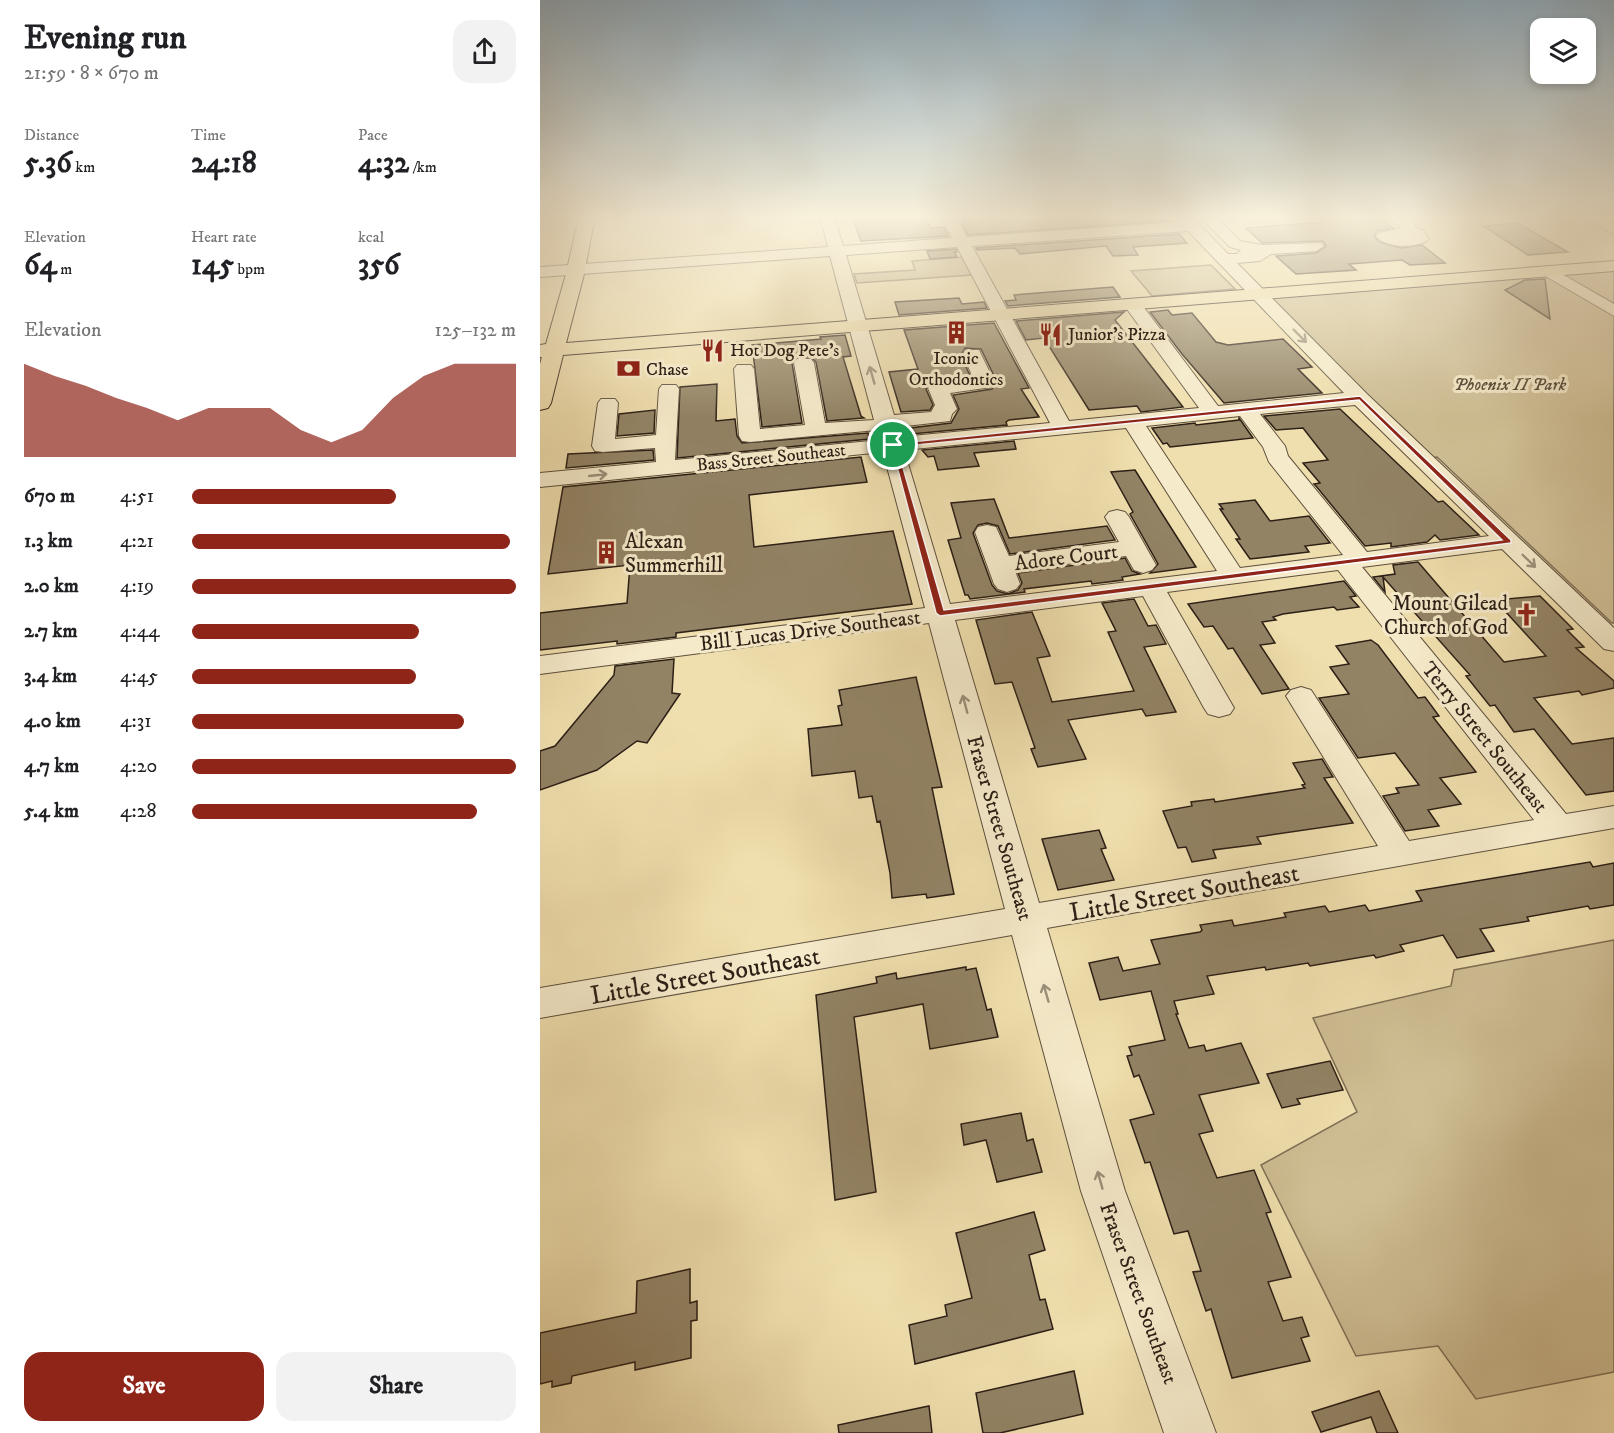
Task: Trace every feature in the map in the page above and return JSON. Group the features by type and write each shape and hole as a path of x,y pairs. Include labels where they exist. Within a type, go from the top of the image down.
{"main road":[{"path":"540,403 546,352 563,321 573,283"},
{"path":"546,352 1405,283"},
{"path":"540,331 563,321"}],"street":[{"name":"Fraser Street Southeast","path":"847,283 884,431 940,613 1102,1191 1190,1433"},
{"path":"984,283 1063,428"},
{"path":"1249,283 1360,398 1614,643"},
{"path":"1568,283 1614,310"},
{"path":"1132,305 1213,413"},
{"path":"744,369 750,436 816,430 884,431 943,417 941,410 947,409 938,388 985,383 972,354"},
{"path":"804,363 816,430"},
{"path":"664,468 669,390"},
{"name":"Bass Street Southeast","path":"540,480 664,468 884,431 1063,428 1360,398"},
{"path":"608,403 603,447 666,441"},
{"name":"Terry Street Southeast","path":"1246,410 1274,446 1278,457 1352,561 1558,827"},
{"path":"1132,421 1233,576"},
{"path":"1117,517 1219,708"},
{"path":"987,532 1014,604"},
{"name":"Bill Lucas Drive Southeast","path":"540,665 1508,541"},
{"name":"Adore Court","path":"999,565 1134,548"},
{"path":"1301,696 1401,855"},
{"name":"Little Street Southeast","path":"540,1003 1614,817"}],"green space":[{"path":"1141,283 1229,283 1235,289 1152,296"},
{"name":"Phoenix II Park","path":"1418,283 1614,283 1614,623 1437,457 1425,459 1258,295"},
{"path":"1614,940 1614,1372 1476,1399 1438,1346 1356,1356 1261,1165 1357,1112 1313,1018 1451,986 1454,970"}],"building":[{"path":"1519,283 1545,283 1550,319 1505,290"},
{"path":"1113,287 1120,297 1008,306 1005,301 1016,300 1014,295"},
{"path":"959,298 962,304 984,302 987,308 899,315 895,302"},
{"path":"1168,310 1172,315 1192,313 1216,342 1228,345 1283,339 1312,367 1298,369 1322,393 1224,403 1150,312"},
{"path":"1124,312 1115,320 1183,407 1141,412 1137,406 1089,410 1044,338 1026,340 1016,321"},
{"path":"994,323 1029,388 1021,389 1039,417 1009,420 1006,422 1007,425 911,434 910,428 951,423 959,409 953,395 992,389 997,382 981,349 965,348 961,355 970,376 931,382 926,389 933,405 930,410 901,412 889,372 918,369 904,330"},
{"path":"845,335 851,356 843,357 861,416 864,418 827,421 816,362 811,357 797,357 792,363 802,423 762,427 752,345"},
{"path":"717,384 716,421 735,419 737,436 742,443 868,433 869,439 677,458 680,387"},
{"path":"1340,409 1438,502 1443,501 1479,535 1440,540 1435,535 1427,542 1391,547 1391,543 1365,546 1314,484 1320,483 1303,463 1328,460 1303,428 1276,430 1264,416"},
{"path":"655,410 654,433 617,436 619,414"},
{"path":"1239,418 1253,438 1170,447 1167,443 1163,444 1152,428 1195,423 1196,425 1239,420"},
{"path":"1014,441 1016,449 974,453 979,466 938,470 934,456 928,457 922,450"},
{"path":"653,450 654,460 566,468 568,454"},
{"name":"Alexan Summerhill","path":"861,457 867,482 749,495 754,547 893,531 912,604 676,633 676,637 540,650 540,613 627,603 630,565 548,574 563,487"},
{"path":"1135,470 1196,567 1150,573 1158,564 1130,514 1133,512 1111,472"},
{"path":"994,499 1009,538 1107,526 1115,540 1010,554 998,526 987,523 978,525 973,533 992,585 997,591 1008,594 1018,590 1022,583 1018,573 1125,558 1132,571 1140,574 1122,577 1123,580 1092,584 1091,581 1024,589 1025,592 970,599 968,595 965,595 948,540 961,538 951,503"},
{"path":"1255,500 1270,521 1309,516 1330,543 1305,546 1309,552 1250,559 1236,539 1240,539 1219,504"},
{"path":"1418,562 1504,662 1546,656 1495,600 1540,596 1573,629 1567,630 1584,647 1576,648 1614,681 1614,688 1582,695 1579,691 1534,698 1572,744 1614,738 1614,791 1586,795 1534,729 1514,732 1495,705 1490,706 1466,676 1470,675 1383,577 1385,592 1373,577 1395,574 1393,565"},
{"path":"1344,581 1356,596 1350,597 1359,607 1337,610 1334,607 1283,614 1273,617 1276,620 1262,622 1275,643 1260,645 1289,689 1262,694 1233,648 1228,649 1213,626 1204,627 1188,604"},
{"path":"1134,599 1148,626 1156,625 1166,644 1144,647 1176,712 1146,716 1142,709 1068,720 1086,759 1038,767 1031,749 1035,748 1012,682 995,684 976,620 1032,612 1050,656 1037,658 1052,702 1134,691 1108,632 1116,631 1102,603"},
{"path":"1371,640 1378,645 1418,698 1425,697 1439,716 1433,717 1476,772 1440,778 1461,804 1428,810 1439,826 1405,831 1383,796 1399,793 1396,788 1419,785 1395,753 1358,758 1319,698 1349,694 1330,667 1349,664 1336,646"},
{"path":"674,659 672,693 680,694 647,743 637,741 597,770 540,790 540,751 555,746 614,675 615,666"},
{"path":"916,677 942,787 932,788 954,894 927,898 926,894 892,898 890,873 880,821 877,822 872,796 859,798 855,771 812,776 808,729 842,725 838,706 842,705 839,690"},
{"path":"1322,759 1333,777 1324,778 1353,823 1257,837 1261,844 1213,850 1216,858 1192,862 1186,847 1178,848 1163,811 1192,806 1191,802 1214,799 1215,802 1305,788 1293,763"},
{"path":"1099,830 1106,848 1101,849 1114,880 1058,890 1042,839"},
{"path":"1590,862 1593,867 1614,863 1614,905 1590,909 1588,906 1527,917 1529,921 1480,929 1494,951 1457,958 1443,935 1400,945 1404,951 1376,958 1374,955 1310,966 1308,963 1266,970 1265,967 1207,976 1214,994 1174,1001 1178,1014 1176,1014 1189,1048 1204,1045 1206,1051 1241,1043 1259,1083 1199,1095 1213,1131 1199,1134 1217,1178 1254,1170 1271,1212 1266,1213 1291,1277 1268,1282 1283,1321 1302,1317 1309,1336 1301,1338 1310,1361 1232,1378 1211,1309 1206,1311 1193,1272 1201,1271 1188,1231 1174,1234 1150,1162 1145,1163 1130,1120 1154,1114 1139,1075 1134,1077 1127,1056 1132,1055 1129,1047 1165,1040 1151,991 1100,1000 1089,963 1118,957 1123,971 1160,964 1151,940 1200,932 1202,930 1200,925 1232,920 1234,926 1286,917 1284,913 1325,906 1329,912 1365,905 1369,911 1422,901 1416,891"},
{"path":"966,967 966,970 976,968 987,1010 991,1009 998,1037 930,1049 923,1004 854,1017 876,1192 835,1200 816,995 877,983 876,977 896,973 897,979"},
{"path":"1330,1061 1343,1090 1297,1099 1300,1104 1282,1108 1267,1074"},
{"path":"1021,1113 1027,1141 1033,1139 1042,1172 997,1182 986,1140 964,1145 961,1124"},
{"path":"1034,1212 1045,1250 1029,1255 1040,1300 1045,1299 1053,1329 915,1364 909,1325 947,1316 945,1305 972,1298 956,1233"},
{"path":"690,1269 690,1303 697,1301 697,1320 691,1321 691,1358 635,1370 635,1362 572,1376 571,1383 552,1387 552,1381 540,1384 540,1333 636,1313 637,1281"},
{"path":"1074,1371 1083,1414 1000,1433 983,1433 976,1393"},
{"path":"1379,1391 1398,1433 1377,1433 1371,1417 1321,1432 1312,1412"},
{"path":"929,1406 932,1433 839,1433 838,1425"}],"place":[{"name":"Iconic Orthodontics","path":"956,332"},
{"name":"Junior's Pizza","path":"1050,334"},
{"name":"Hot Dog Pete's","path":"712,350"},
{"name":"Chase","path":"628,369"},
{"name":"Alexan Summerhill","path":"607,553"},
{"name":"Mount Gilead Church of God","path":"1526,615"}],"route":[{"path":"1360,398 1508,541 940,613 893,445 1360,398"}]}
